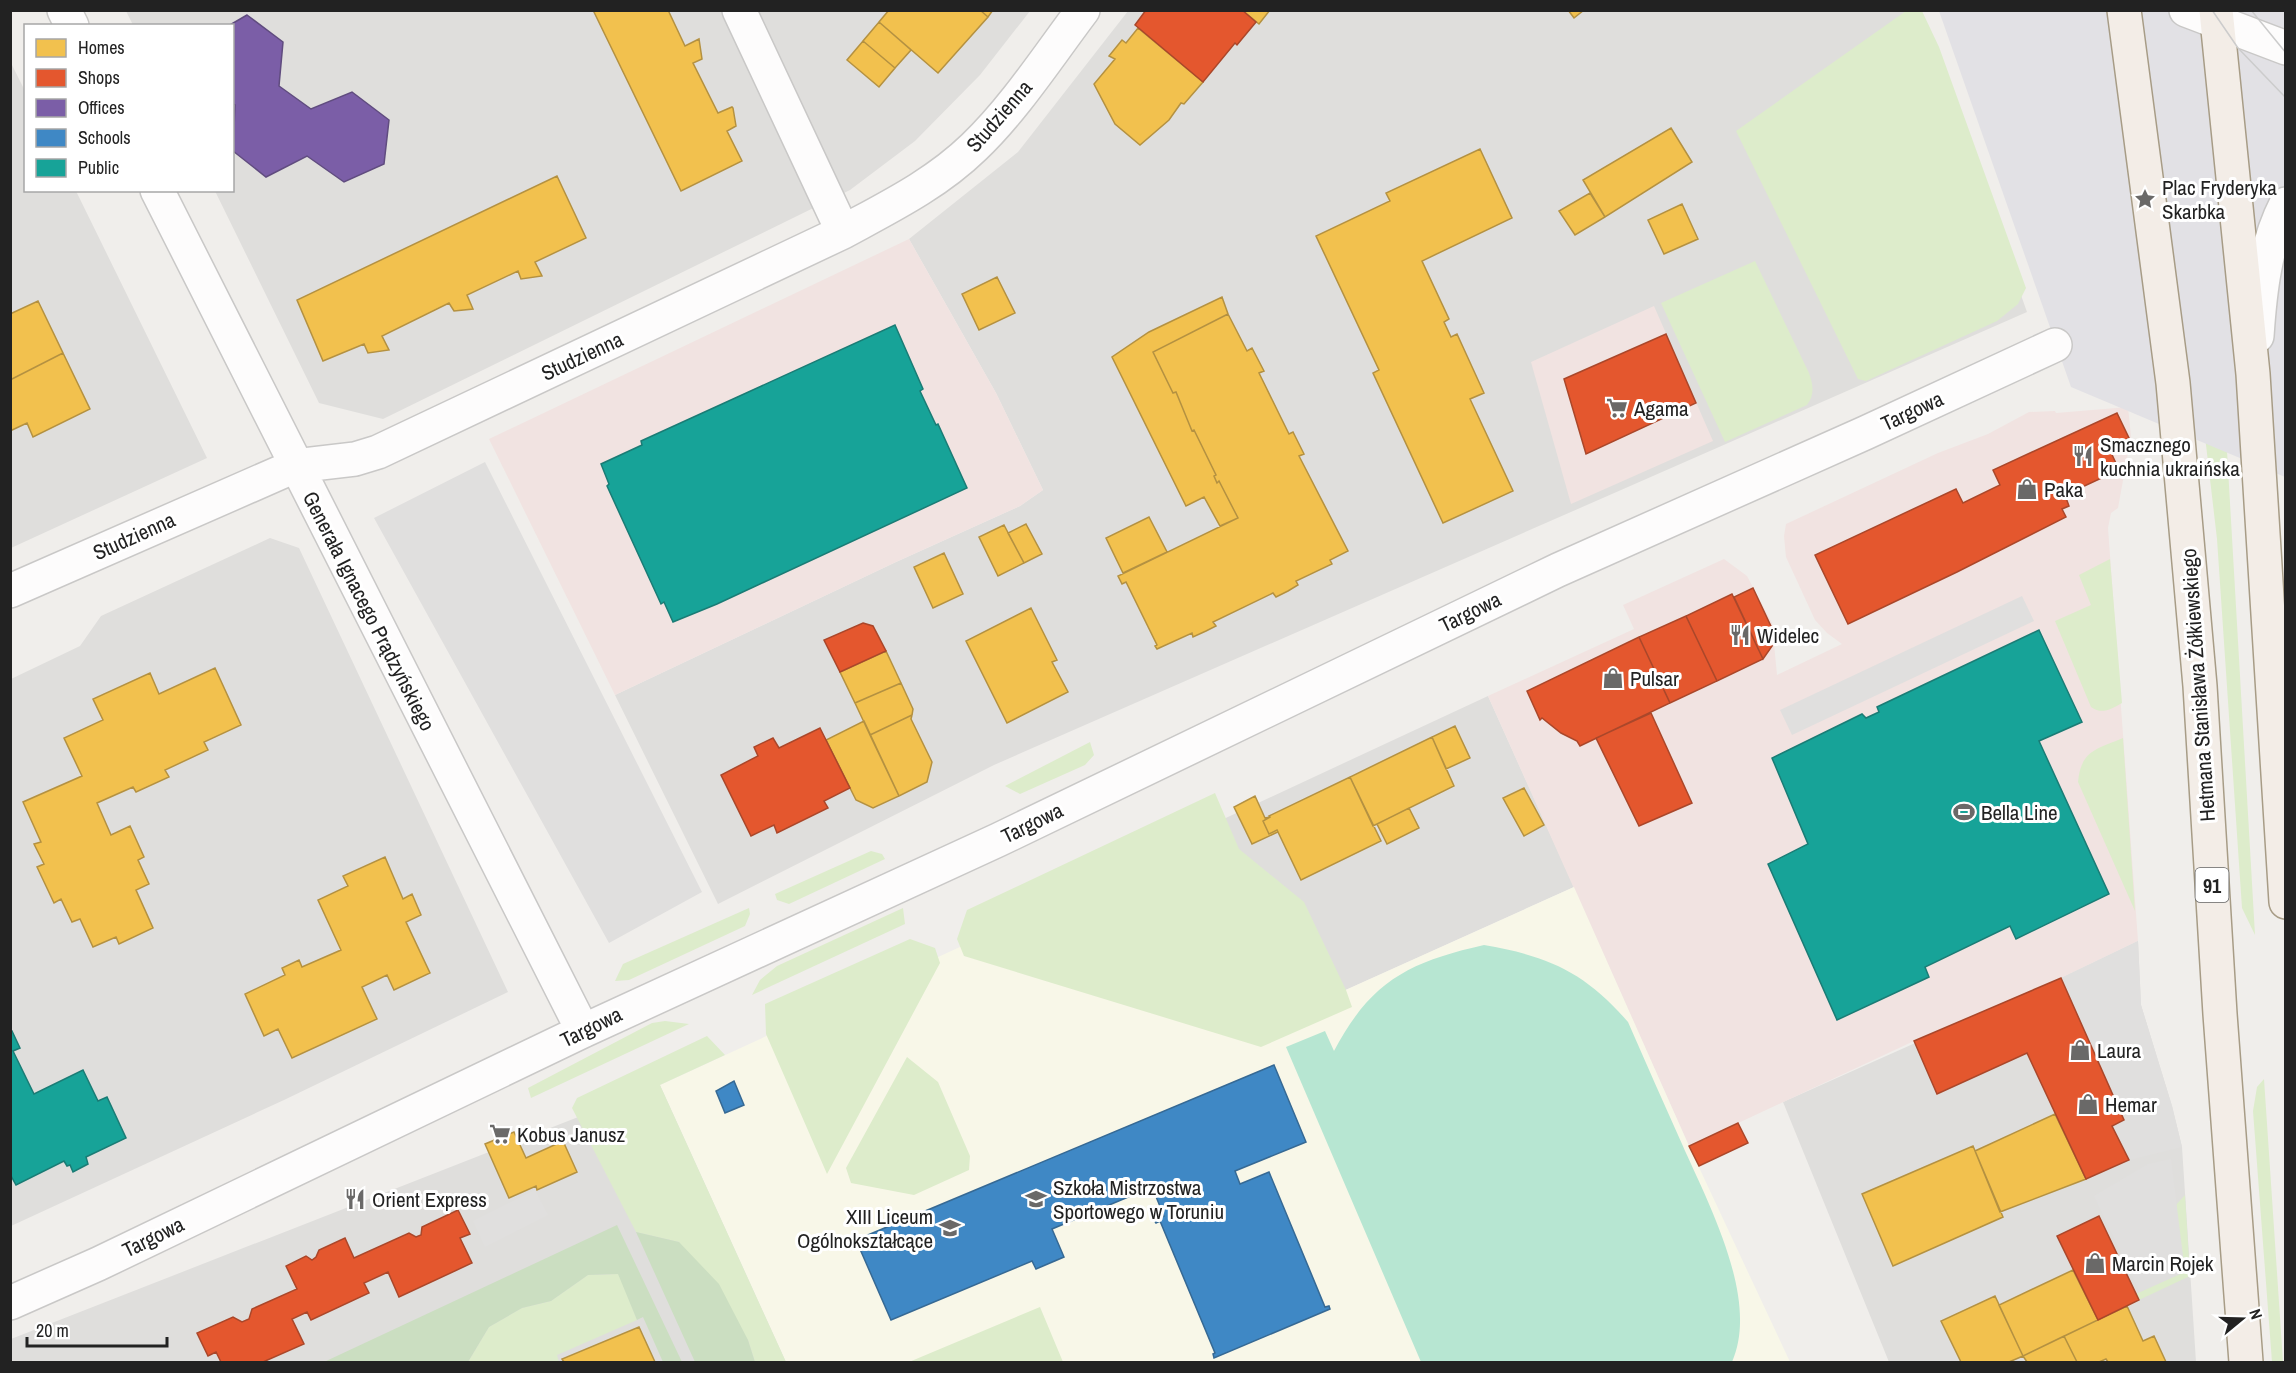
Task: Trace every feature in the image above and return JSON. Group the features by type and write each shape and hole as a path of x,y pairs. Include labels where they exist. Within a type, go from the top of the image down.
{"main road":[{"name":"Hetmana Stanisława Żółkiewskiego","path":"2124,10 2173,383 2200,686 2220,1026 2246,1362"},
{"path":"2216,16 2253,374 2286,902"}],"street":[{"path":"64,10 71,24"},
{"path":"739,10 843,232"},
{"name":"Studzienna","path":"10,591 295,466 355,459 378,452 843,232 927,185 974,147 996,124 1083,10"},
{"path":"2186,10 2216,16 2286,48"},
{"name":"Generała Ignacego Prądzyńskiego","path":"158,192 295,466 584,1030"},
{"path":"2253,374 2263,279 2269,248 2286,204"},
{"name":"Targowa","path":"10,1303 98,1264 584,1030 998,840 1558,570 1865,433 2055,345"}],"shaded area":[{"path":"1915,10 1924,22 2027,312 994,765 718,904 615,695 1020,506 1043,490 996,393 909,239 1018,152 1128,11"},
{"path":"126,11 1030,11 980,75 915,141 850,190 383,419 319,403 215,192 234,192 234,24 132,24"},
{"name":"Plac Fryderyka Skarbka","path":"1939,11 2285,11 2285,477 2071,387"},
{"path":"10,61 24,89 24,192 76,192 207,458 11,548"},
{"path":"909,239 996,393 1043,490 1020,506 615,695 489,439"},
{"path":"1654,306 1713,441 1571,504 1531,362"},
{"path":"2128,407 2131,436 2118,508 2111,513 2108,528 2138,941 2061,978 1914,1041 1689,1146 1488,696 1634,629 1623,605 1724,559 1747,576 1772,623 1777,675 1842,644 1815,620 1786,557 1784,536 1786,524 1938,453 1988,434 2029,412 2055,411 2056,413"},
{"path":"485,462 702,892 609,943 374,518"},
{"path":"270,538 299,548 508,992 284,1100 11,1226 11,679 80,646 101,616"},
{"path":"2022,596 2034,621 1792,735 1780,710"},
{"path":"1488,696 1574,887 1259,1029 1172,843"},
{"path":"1175,848 1259,1029 1574,887 1689,1146 1790,1362 786,1362 660,1085"},
{"path":"2138,941 2141,1005 2182,1147 2196,1362 1889,1362 1783,1102 2061,978"},
{"path":"2138,941 2141,1005 2182,1147 2129,1160 2112,1126 2124,1120 2061,978"},
{"path":"660,1085 786,1362 11,1362 11,1339"},
{"path":"2171,1159 2185,1272 2140,1292 2094,1196 2148,1164"},
{"path":"535,1190 548,1215 485,1247 473,1221"}],"green space":[{"path":"1906,11 1922,11 1939,47 2026,288 2018,304 1997,321 1866,381 1858,379 1736,131"},
{"path":"1755,261 1809,373 1812,393 1807,405 1725,442 1661,303"},
{"path":"2224,399 2255,935 2242,908 2217,539 2201,402"},
{"path":"2110,559 2122,703 2099,711 2091,707 2055,621 2091,605 2079,575"},
{"path":"2123,738 2135,911 2078,782 2083,763 2092,752"},
{"path":"1090,742 1094,755 1085,765 1020,794 1005,786"},
{"path":"1215,793 1239,849 1304,902 1352,1007 1261,1047 964,956 957,939 967,910"},
{"path":"871,851 882,854 885,859 789,904 777,900 775,894"},
{"path":"749,908 750,914 745,926 629,980 615,981 623,964"},
{"path":"903,908 905,924 752,995 760,980 777,966"},
{"path":"910,939 935,948 940,963 827,1174 766,1034 765,1004"},
{"path":"1484,945 1527,955 1564,969 1596,990 1628,1022 1705,1194 1727,1252 1740,1310 1739,1337 1732,1362 1421,1362 1286,1047 1325,1031 1334,1051 1362,1007 1395,978 1434,959"},
{"path":"665,1021 689,1024 531,1098 528,1088 652,1023"},
{"path":"707,1036 725,1055 660,1085 786,1362 755,1362 748,1340 679,1242 636,1232 572,1108 577,1098"},
{"path":"907,1057 938,1082 970,1156 969,1170 914,1195 851,1183 846,1168"},
{"path":"2264,1079 2283,1362 2272,1362 2253,1111 2257,1087"},
{"path":"2185,1195 2190,1276 2139,1300 2136,1294 2185,1271 2175,1206"},
{"path":"617,1225 682,1362 663,1362 643,1317 637,1320 618,1274 588,1275 551,1301 522,1308 489,1327 468,1362 324,1362"},
{"path":"636,1232 679,1242 719,1284 748,1340 755,1362 695,1362"},
{"path":"619,1274 637,1320 557,1355 559,1362 468,1362 489,1327 522,1308 551,1301 588,1275"},
{"path":"1040,1307 1063,1362 909,1362"}],"building: Homes":[{"path":"593,10 668,10 685,46 699,39 702,59 693,63 718,113 733,108 736,126 727,131 742,161 681,191"},
{"path":"889,10 980,10 988,17 938,73 879,22"},
{"path":"980,10 993,10 988,17"},
{"path":"1242,10 1270,10 1259,24"},
{"path":"1568,10 1584,10 1574,18"},
{"path":"879,22 911,50 895,68 863,41"},
{"path":"1138,28 1203,82 1184,104 1181,103 1169,120 1140,145 1115,124 1094,84 1115,59 1109,56 1122,40 1126,43"},
{"path":"863,41 895,68 879,87 847,60"},
{"path":"1671,128 1692,162 1605,217 1583,180"},
{"path":"1480,149 1512,218 1422,261 1449,319 1444,322 1451,337 1457,334 1484,393 1470,399 1513,491 1443,523 1373,373 1379,370 1316,236 1390,201 1386,193"},
{"path":"557,176 586,238 535,262 542,276 521,279 518,271 467,295 473,309 454,311 449,303 382,336 389,350 368,353 364,344 323,361 297,300"},
{"path":"1590,193 1605,217 1575,235 1559,211"},
{"path":"1682,204 1698,239 1664,254 1648,220"},
{"path":"997,277 1015,313 979,330 962,294"},
{"path":"1222,297 1228,314 1153,352 1173,393 1176,392 1192,431 1194,430 1216,475 1214,476 1217,483 1219,481 1238,518 1220,526 1204,497 1186,506 1112,357 1149,332"},
{"path":"38,301 63,353 10,380 10,314"},
{"path":"1228,314 1247,351 1252,348 1264,371 1259,373 1289,434 1293,432 1304,454 1299,456 1348,551 1330,560 1332,564 1296,581 1298,585 1288,591 1276,597 1273,593 1213,622 1216,626 1206,631 1193,637 1192,633 1157,649 1126,582 1122,584 1118,576 1238,518 1219,481 1217,483 1214,476 1216,475 1194,430 1192,431 1176,392 1173,393 1153,352"},
{"path":"63,353 90,409 33,437 27,423 10,431 10,380"},
{"path":"1149,517 1167,552 1123,573 1106,538"},
{"path":"1026,524 1042,554 1024,563 1008,533"},
{"path":"1004,525 1024,563 998,576 979,537"},
{"path":"944,553 963,594 933,608 914,567"},
{"path":"1031,608 1057,660 1052,662 1068,692 1007,723 966,641"},
{"path":"886,651 901,683 855,703 840,672"},
{"path":"215,668 241,725 204,742 208,750 165,770 169,777 136,792 133,787 97,803 111,835 130,826 144,857 138,860 149,884 136,890 153,928 119,944 116,937 93,947 80,919 72,922 61,899 54,903 37,867 44,864 34,844 41,842 23,802 82,776 64,738 103,720 93,699 150,673 159,694"},
{"path":"901,683 913,709 912,715 870,735 855,703"},
{"path":"912,715 911,719 932,762 927,782 899,796 870,735"},
{"path":"864,721 899,796 873,808 856,800 826,740"},
{"path":"1455,726 1470,758 1446,769 1432,737"},
{"path":"1432,737 1454,786 1373,826 1350,777"},
{"path":"1350,777 1381,841 1301,880 1277,830 1269,834 1263,821"},
{"path":"1524,788 1544,825 1524,836 1503,798"},
{"path":"1255,796 1265,818 1270,817 1263,821 1269,834 1277,830 1278,832 1252,844 1234,807"},
{"path":"1409,808 1419,828 1387,844 1377,824"},
{"path":"385,857 403,899 412,894 421,915 406,922 430,973 394,990 387,975 362,987 377,1019 292,1058 278,1029 264,1036 245,994 285,975 282,968 299,960 302,967 341,950 318,900 348,886 343,876"},
{"path":"2055,1114 2086,1179 2000,1212 1975,1151"},
{"path":"514,1132 526,1158 563,1141 577,1172 537,1190 536,1186 509,1198 485,1144"},
{"path":"1973,1146 2003,1217 1893,1266 1862,1194"},
{"path":"2073,1270 2098,1320 2023,1356 1999,1305"},
{"path":"1995,1296 2023,1356 2009,1362 1961,1362 1941,1321"},
{"path":"2127,1306 2143,1341 2154,1336 2166,1362 2108,1362 2106,1359 2099,1362 2077,1362 2064,1336"},
{"path":"639,1327 655,1362 564,1362 562,1359"},
{"path":"2064,1336 2077,1362 2027,1362 2023,1356"}],"building: Shops":[{"path":"1146,10 1242,10 1256,22 1237,45 1235,43 1203,82 1135,25"},
{"path":"1666,334 1696,403 1586,454 1564,379"},
{"path":"2117,413 2129,438 2109,448 2119,470 2065,495 2069,506 2062,509 2066,517 1848,624 1815,555 1956,489 1963,503 2000,485 1993,470"},
{"path":"1753,588 1777,639 1763,659 1734,597"},
{"path":"1732,594 1763,659 1717,681 1686,616"},
{"path":"1686,616 1717,681 1670,703 1639,637"},
{"path":"863,623 873,626 886,651 840,672 824,640"},
{"path":"1639,637 1670,703 1580,746 1577,741 1561,733 1542,718 1540,720 1527,691"},
{"path":"1651,713 1692,803 1639,826 1596,738"},
{"path":"820,728 850,788 824,801 828,808 777,833 774,825 751,836 721,775 758,756 754,747 773,738 779,748"},
{"path":"2061,978 2124,1120 2112,1126 2129,1160 2086,1179 2027,1053 1937,1094 1914,1041"},
{"path":"1738,1123 1748,1143 1699,1166 1689,1146"},
{"path":"458,1210 470,1234 460,1238 472,1263 399,1297 388,1272 364,1283 369,1293 311,1320 307,1312 292,1319 304,1344 263,1362 221,1362 216,1352 208,1356 197,1333 233,1317 242,1322 249,1319 252,1309 297,1289 286,1266 306,1256 312,1260 319,1250 345,1238 354,1258 409,1233 416,1237 421,1235 422,1227"},
{"path":"2099,1216 2139,1300 2098,1320 2057,1236"}],"building: Offices":[{"path":"247,15 283,42 279,86 311,109 352,92 389,120 384,164 344,182 307,156 266,177 234,152 234,24 231,24"}],"building: Schools":[{"path":"1274,1065 1306,1142 1235,1171 1240,1184 1269,1172 1325,1307 1329,1306 1330,1309 1214,1358 1215,1353 1160,1221 1156,1223 1154,1220 1164,1216 1152,1187 1052,1229 1064,1257 1036,1269 1032,1261 891,1320 856,1240"},
{"path":"734,1081 744,1105 725,1113 716,1091"}],"building: Public":[{"path":"895,325 923,389 920,391 936,425 938,424 967,488 717,604 673,622 664,602 661,604 607,486 609,484 601,464 642,445 641,441"},
{"path":"2039,630 2082,722 2039,741 2109,894 2016,939 2010,926 1925,967 1929,977 1837,1020 1768,864 1808,844 1772,758 1862,714 1866,718 1879,712 1877,707"},
{"path":"12,1031 20,1048 13,1051 34,1094 83,1070 98,1101 107,1097 126,1138 86,1157 88,1164 73,1172 70,1165 67,1166 64,1161 16,1185 10,1174 10,1032"}],"tram line":[{"path":"2212,10 2238,48 2286,98"},
{"path":"2251,10 2286,53"}],"place":[{"name":"Plac Fryderyka Skarbka","path":"2145,199"},
{"name":"Agama","path":"1617,408"},
{"name":"Smacznego kuchnia ukraińska","path":"2083,456"},
{"name":"Paka","path":"2027,489"},
{"name":"Widelec","path":"1740,635"},
{"name":"Pulsar","path":"1613,678"},
{"name":"Bella Line","path":"1964,812"},
{"name":"Laura","path":"2080,1050"},
{"name":"Hemar","path":"2088,1104"},
{"name":"Kobus Janusz","path":"500,1134"},
{"name":"Orient Express","path":"355,1199"},
{"name":"Szkoła Mistrzostwa Sportowego w Toruniu","path":"1036,1199"},
{"name":"XIII Liceum Ogólnokształcące","path":"950,1228"},
{"name":"Marcin Rojek","path":"2095,1263"}]}
